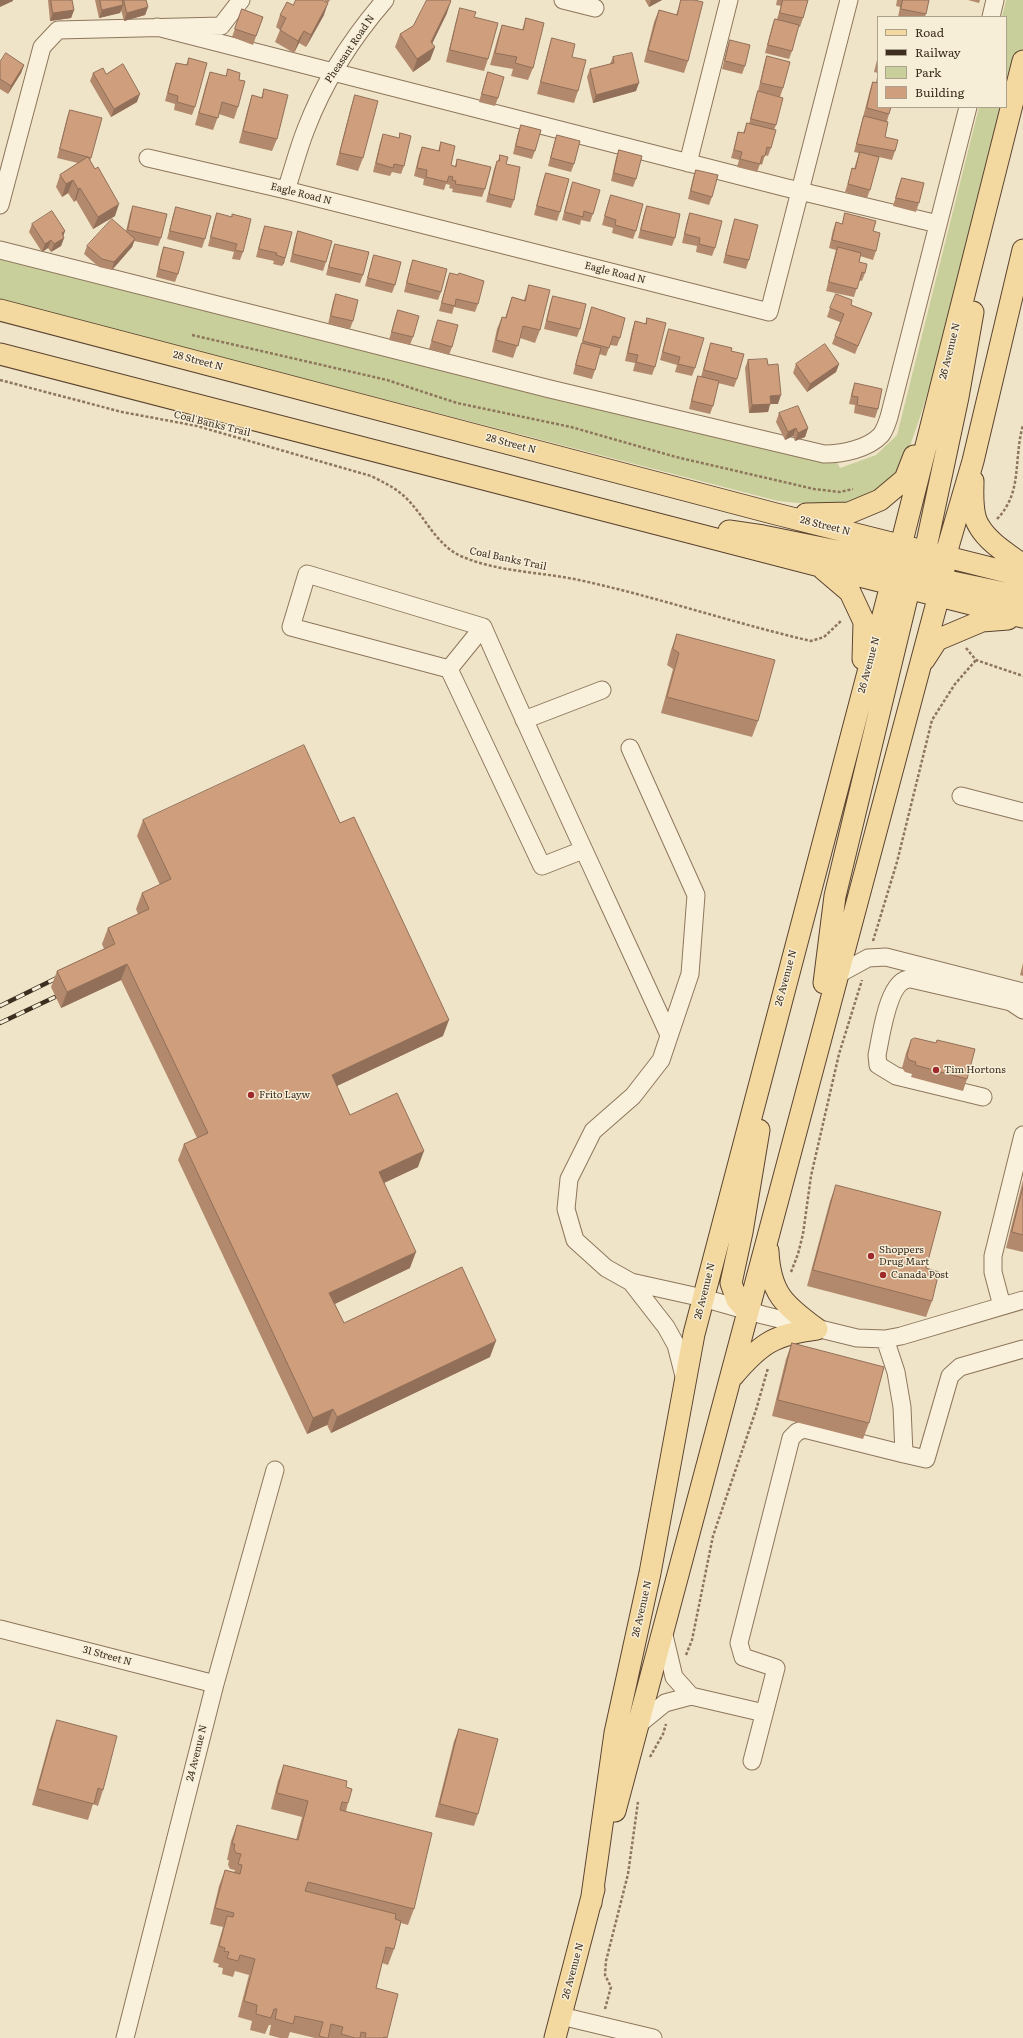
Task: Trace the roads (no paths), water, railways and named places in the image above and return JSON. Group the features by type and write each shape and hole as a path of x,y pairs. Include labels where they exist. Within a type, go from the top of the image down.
{"main road":[{"name":"26 Avenue N","path":"555,2038 919,667 918,571 940,391 1023,61"},
{"path":"812,1071 835,896 918,571 958,398 999,157"},
{"name":"26 Avenue N","path":"591,1903 615,1733 650,1573 694,1334 780,1002 863,690 918,571 973,461 1023,250"},
{"name":"28 Street N","path":"0,310 776,514 918,571 1023,618"},
{"name":"28 Street N","path":"0,354 820,566 1023,576"},
{"path":"776,514 849,513 880,500 905,479 940,391"},
{"path":"973,461 973,503 978,525 990,540 1023,565"},
{"path":"633,518 763,536 918,571 1023,597"},
{"path":"820,566 850,592 864,622 863,690"},
{"path":"919,667 937,640 982,621 1023,618"},
{"path":"748,1312 737,1300 731,1283 742,1232 780,1002"},
{"path":"767,1240 769,1270 777,1292 794,1312 817,1329"},
{"path":"730,1379 751,1355 766,1344 791,1332 817,1329"}],"street":[{"path":"222,44 221,26 241,0"},
{"name":"Pheasant Road N","path":"286,190 306,129 333,72 368,21 385,0"},
{"path":"563,0 595,8"},
{"path":"688,163 729,0"},
{"name":"Eagle Road N","path":"148,158 286,190 770,312 849,0"},
{"path":"991,16 995,0"},
{"path":"0,205 42,47 58,30 221,26"},
{"path":"157,27 688,163 938,224"},
{"path":"0,250 550,389 824,454 833,454 853,450 868,444 881,435 885,426 968,108"},
{"path":"583,850 542,866 449,669 291,627 307,574 483,627 583,850 669,1035"},
{"path":"449,669 483,627"},
{"path":"524,720 602,690"},
{"path":"630,748 696,895 690,974 661,1060 633,1096 593,1131 569,1179 566,1209 575,1240 606,1268 631,1282 703,1298 748,1312 857,1338 885,1339 1023,1300"},
{"path":"961,796 1023,812"},
{"path":"838,975 868,958 886,957 1023,992"},
{"path":"983,1097 896,1076 878,1065 877,1055 892,993 900,982 907,978 1011,1002 1023,1010"},
{"path":"1002,1306 993,1272 993,1256 1023,1135"},
{"path":"631,1282 666,1327 676,1344 686,1384"},
{"path":"885,1339 896,1372 902,1406 904,1454"},
{"path":"752,1761 776,1668 748,1660 743,1657 739,1643 791,1438 796,1432 804,1429 926,1459 950,1376 960,1367 1023,1349"},
{"name":"24 Avenue N","path":"125,2038 215,1684 275,1470"},
{"name":"31 Street N","path":"0,1628 215,1684"},
{"path":"663,1631 674,1677 691,1696"},
{"path":"638,1725 665,1703 691,1696 764,1713"},
{"path":"561,2016 653,2038"}],"railway":[{"path":"0,1006 65,974"},
{"path":"0,1023 55,997"}],"place":[{"name":"Tim Hortons","path":"936,1070"},
{"name":"Frito Layw","path":"251,1095"},
{"name":"Shoppers Drug Mart","path":"871,1256"},
{"name":"Canada Post","path":"883,1275"}]}
